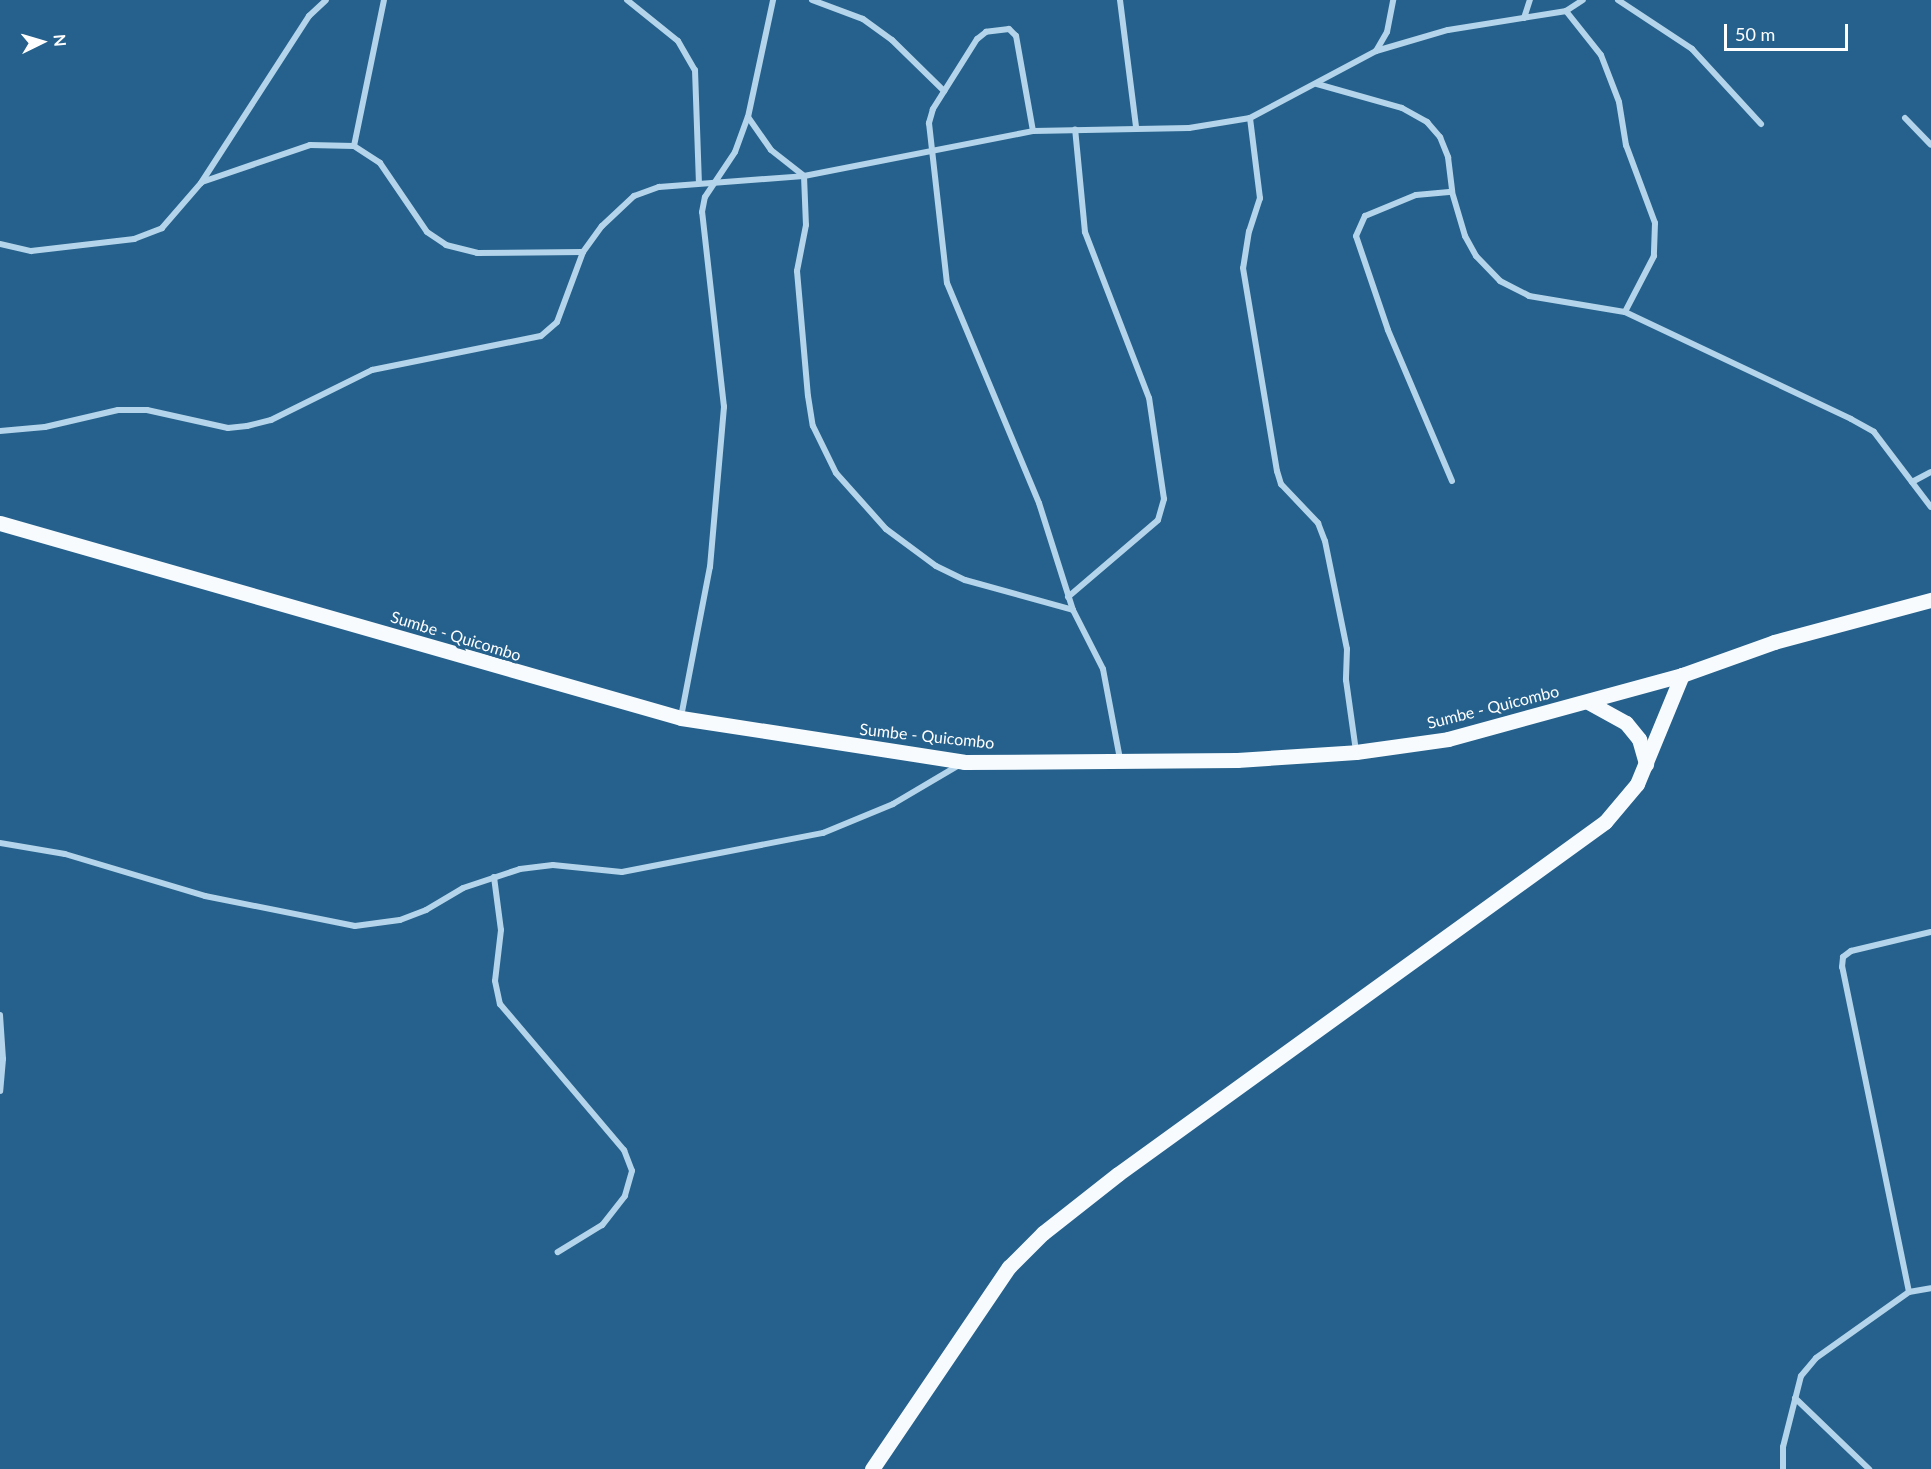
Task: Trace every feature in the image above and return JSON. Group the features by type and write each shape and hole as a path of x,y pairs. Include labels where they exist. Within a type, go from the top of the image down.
{"main road":[{"name":"Sumbe - Quicombo","path":"0,523 681,718 964,762 1121,763 1356,752 1448,739 1682,675 1774,642 1930,603"},
{"path":"872,1469 1009,1267 1042,1233 1118,1174 1605,822 1625,803 1646,764 1682,675"},
{"path":"1588,702 1626,723 1639,739 1646,764"}],"street":[{"path":"0,244 31,251 149,236 172,219 201,183 309,16 326,0"},
{"path":"354,146 384,0"},
{"path":"627,0 678,41 695,70 699,183"},
{"path":"681,718 710,567 724,407 703,238 705,197 735,152 748,117 773,0"},
{"path":"812,0 863,19 892,40 944,91"},
{"path":"1120,0 1136,127"},
{"path":"1376,51 1387,32 1393,0"},
{"path":"1524,18 1530,0"},
{"path":"0,432 118,410 147,410 228,428 271,420 372,370 541,336 557,322 566,304 583,252 614,211 634,196 659,187 804,176 1033,131 1136,127 1189,129 1250,118 1376,51 1448,30 1566,11 1583,0"},
{"path":"1618,0 1692,49 1761,124"},
{"path":"1566,11 1601,55 1619,102 1626,146 1655,222 1654,256 1625,312"},
{"path":"1033,131 1017,36 1009,28 998,28 977,39 944,91 929,123 950,293 1038,503 1073,610 1107,681 1121,763"},
{"path":"1317,84 1402,108 1427,122 1440,137 1448,158 1452,192 1465,236 1476,256 1500,281 1528,296 1625,312 1851,419 1874,432 1931,507"},
{"path":"748,117 771,150 804,176 806,225 797,271 808,396 813,426 836,473 886,529 936,566 965,580 1073,610"},
{"path":"1250,118 1260,198 1243,268 1277,471 1281,484 1318,523 1325,541 1347,649 1346,680 1356,752"},
{"path":"1905,118 1931,145"},
{"path":"1068,597 1158,520 1164,499 1149,398 1085,232 1075,129"},
{"path":"201,183 310,145 354,146 380,163 427,232 446,245 477,253 583,252"},
{"path":"1452,192 1416,195 1365,216 1356,236 1388,330 1452,481"},
{"path":"1912,482 1931,472"},
{"path":"0,843 65,854 205,896 355,926 400,920 494,877 553,866 622,872 823,833 893,804 964,762"},
{"path":"494,877 501,930 495,981 500,1004 624,1150 632,1171 625,1196 602,1225 558,1252"},
{"path":"1909,1292 1842,967 1843,957 1851,951 1931,932"},
{"path":"0,1015 3,1059 0,1091"},
{"path":"1783,1469 1783,1447 1801,1376 1816,1358 1909,1292 1931,1288"},
{"path":"1795,1398 1869,1469"}]}
